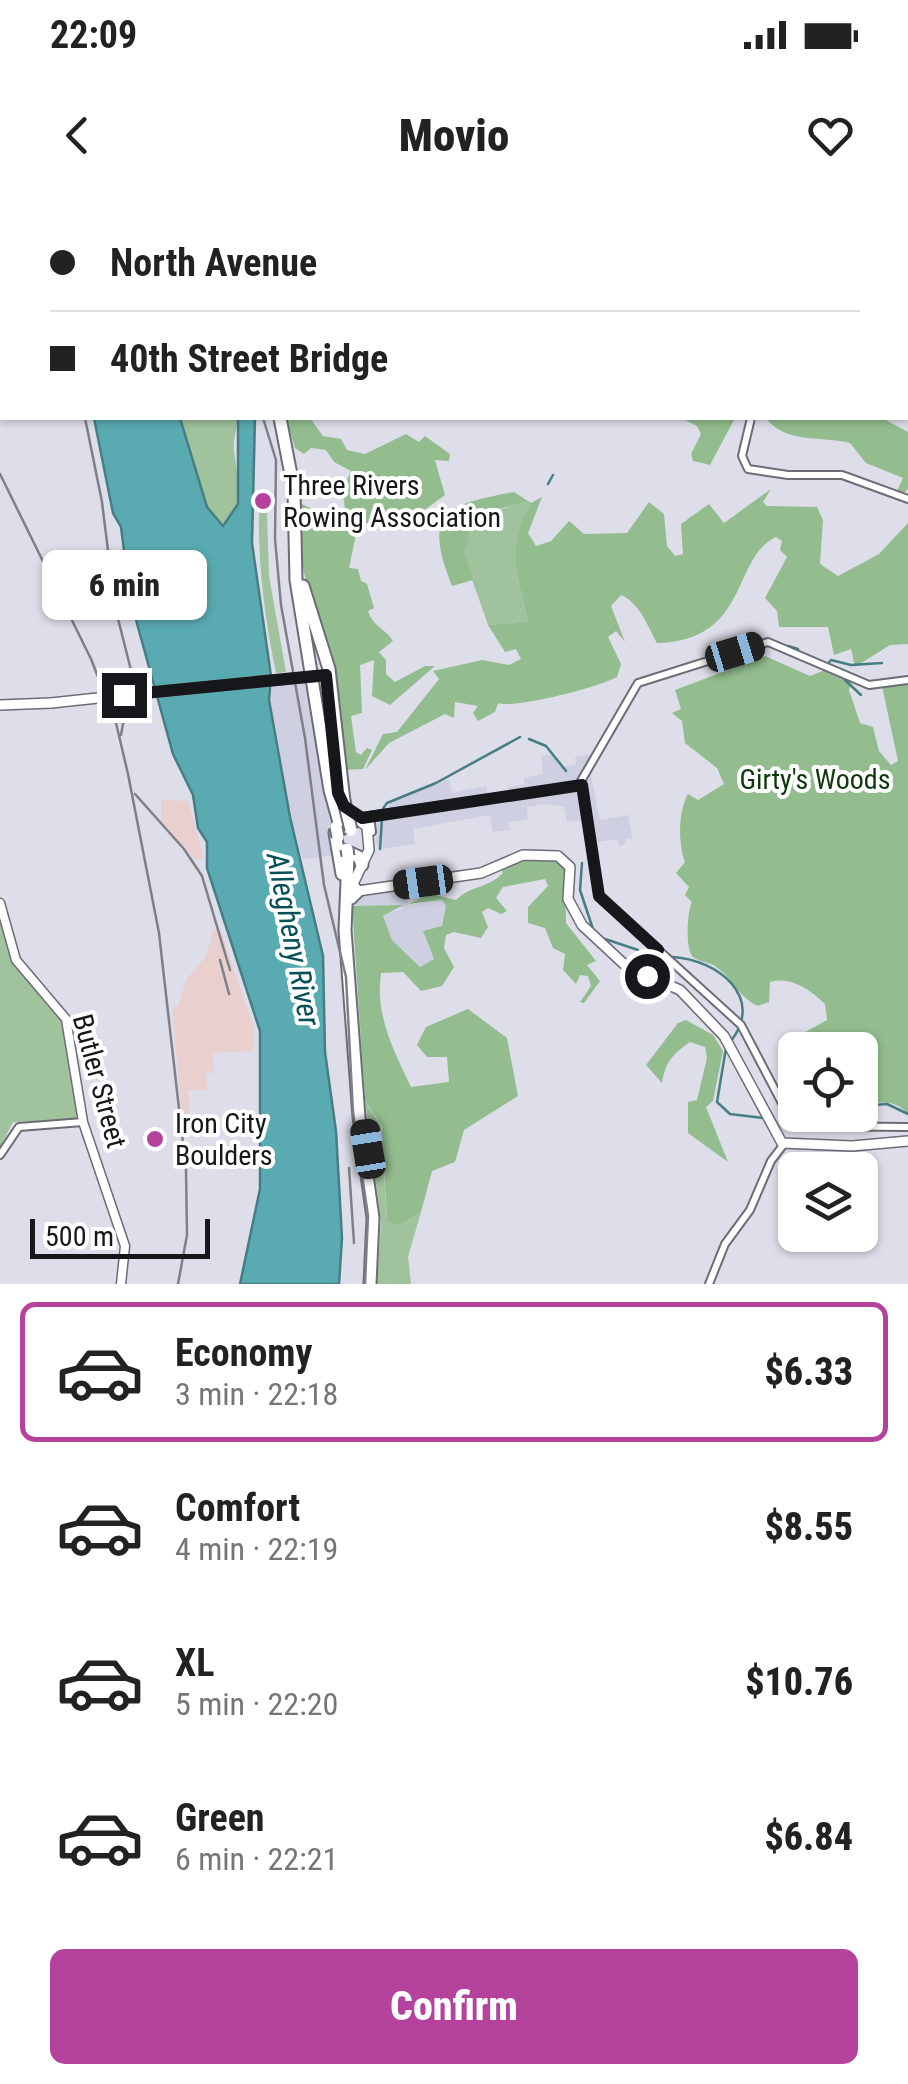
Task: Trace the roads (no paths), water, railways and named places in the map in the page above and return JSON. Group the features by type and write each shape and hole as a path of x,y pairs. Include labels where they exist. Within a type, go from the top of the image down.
{"highway":[{"path":"282,420 297,489 300,583 349,816 334,836 345,918 360,1117 372,1204 372,1284"},
{"path":"300,583 328,692 355,856 348,916 360,1093 376,1210 372,1284"},
{"path":"300,583 329,670 335,733"},
{"path":"322,675 334,785 349,816"},
{"path":"328,692 338,793 349,816"},
{"path":"345,918 355,856"},
{"path":"353,969 354,891"}],"main road":[{"path":"0,705 322,675"},
{"path":"349,816 372,832 372,849 354,891"},
{"path":"349,816 368,831 355,856 354,891"},
{"path":"354,891 482,873 516,856 552,854 570,867 568,903 582,925 614,958 680,990 729,1043 784,1144 908,1140"},
{"name":"Butler Street","path":"0,903 16,960 66,1018 83,1122 126,1251 122,1284"}],"street":[{"path":"751,420 742,456 748,469 788,475 842,474 908,498"},
{"path":"778,1094 742,1027 704,987 599,896 581,783 638,683 768,642 863,683 908,680"},
{"path":"349,816 581,783"},
{"path":"647,976 658,950"},
{"path":"0,1155 19,1127 83,1122"},
{"path":"878,1127 908,1127"},
{"path":"709,1284 725,1244 750,1210 771,1161 784,1144"}],"water":[{"name":"Allegheny River","path":"94,420 181,420 207,507 223,526 238,504 238,420 255,420 252,543 271,676 269,700 290,817 323,956 325,1052 336,1131 342,1238 339,1284 240,1284 260,1189 260,1031 207,868 207,842 198,828 193,795 173,754 130,598 121,527 113,513"}],"waterway":[{"path":"548,484 553,475"},
{"path":"788,646 798,649"},
{"path":"827,665 831,660 851,665 882,663"},
{"path":"845,680 861,695"},
{"path":"382,810 387,803 436,783 520,737"},
{"path":"529,739 546,746 566,771"},
{"path":"380,849 382,818"},
{"path":"582,863 580,890 593,929"},
{"path":"602,938 638,950"},
{"path":"673,957 706,965 732,984 743,1010 731,1041"},
{"path":"726,1048 717,1102 730,1114 763,1118"},
{"path":"878,1105 887,1104 908,1114"}],"railway":[{"path":"85,420 102,502 115,607 132,674 121,735"},
{"path":"264,420 276,460 275,539 281,605 305,738 324,885 346,977 353,1112 368,1216 365,1284"},
{"path":"0,474 91,659 116,723 128,774 159,933 186,1170 187,1235 178,1284"},
{"path":"135,794 184,849 202,876 230,970"},
{"path":"220,960 229,994"},
{"path":"349,1168 354,1243"}],"place":[{"name":"Three Rivers Rowing Association","path":"263,501"},
{"name":"Iron City Boulders","path":"155,1139"}],"park label":[{"name":"Girty's Woods","path":"815,779"}]}
